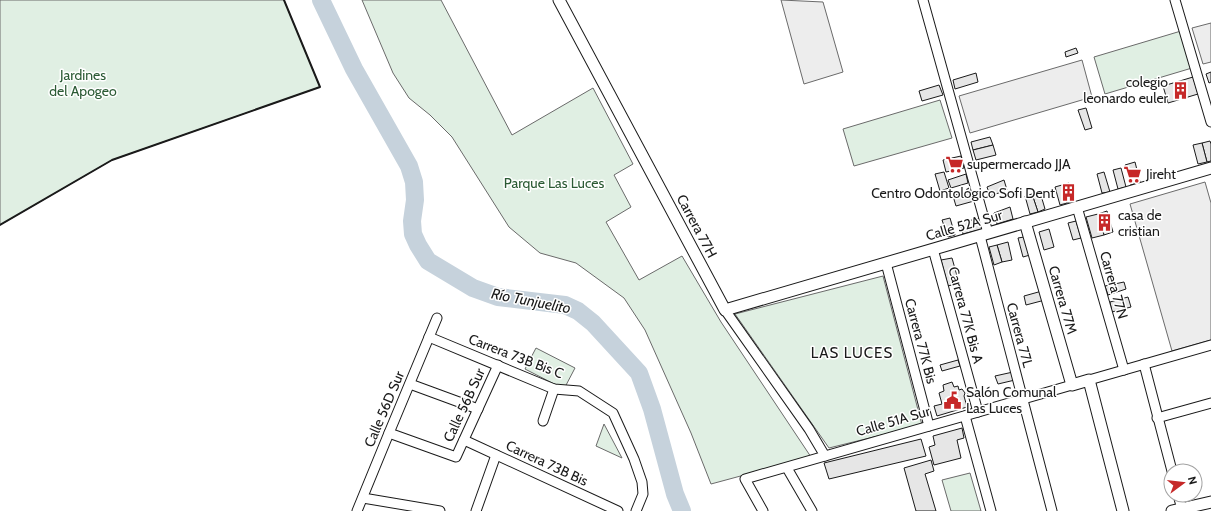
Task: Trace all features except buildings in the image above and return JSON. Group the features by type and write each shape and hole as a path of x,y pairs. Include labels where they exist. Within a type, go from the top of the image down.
{"street":[{"name":"Carrera 77H","path":"559,0 725,310 809,429 825,456"},
{"name":"Carrera 77L","path":"922,0 984,235 1023,399 1052,511"},
{"path":"1175,0 1211,122"},
{"name":"Calle 52A Sur","path":"725,310 1211,168"},
{"name":"Carrera 77N","path":"1077,207 1124,370"},
{"name":"Carrera 77M","path":"1026,222 1072,385"},
{"name":"Carrera 77K Bis A","path":"933,249 978,412"},
{"name":"Carrera 77K Bis","path":"886,263 929,426"},
{"name":"Calle 56D Sur","path":"357,511 388,433 437,318"},
{"name":"Carrera 73B Bis C","path":"430,337 554,389 579,392 613,413 634,459 642,482 643,494 636,511"},
{"name":"Calle 51A Sur","path":"763,511 745,479 1211,345"},
{"path":"1144,364 1170,463"},
{"name":"Calle 56B Sur","path":"388,433 456,457 498,365"},
{"path":"1089,380 1123,511"},
{"path":"410,384 478,409"},
{"path":"543,421 554,389"},
{"path":"1157,418 1211,403"},
{"path":"965,416 991,511"},
{"name":"Carrera 73B Bis","path":"464,440 618,511"},
{"path":"476,511 496,455"},
{"path":"787,468 812,511"},
{"path":"362,498 440,511"},
{"path":"1177,510 1211,502"}],"green space":[{"name":"Jardines del Apogeo","path":"0,0 284,0 320,87 112,160 0,225"},
{"name":"Parque Las Luces","path":"362,0 441,0 512,135 593,88 633,164 614,175 631,207 606,222 639,280 682,256 721,322 811,457 711,484 691,433 645,330 624,298 576,263 540,253 509,227 452,137 430,115 409,98 393,73"},
{"path":"1181,31 1192,68 1105,94 1094,57"},
{"path":"940,100 952,138 854,166 843,129"},
{"path":"883,276 922,425 829,448 735,314"},
{"path":"536,348 575,368 564,389 525,369"},
{"path":"604,424 622,458 596,446"},
{"path":"970,473 981,511 951,511 942,480"}],"shaded area":[{"path":"781,0 823,2 843,72 804,84"},
{"path":"1211,23 1211,62 1203,64 1192,28"},
{"path":"1082,60 1092,97 970,133 959,96"},
{"path":"1205,182 1211,203 1211,340 1172,351 1130,204"}],"waterway":[{"name":"Río Tunjuelito","path":"321,0 354,69 409,166 414,182 415,200 412,221 413,234 428,261 473,288 498,297 565,305 578,311 593,323 639,373 652,409 675,494 682,511"}],"wall":[{"path":"0,225 112,160 320,87 284,0"}],"place":[{"name":"colegio leonardo euler","path":"1181,90"},
{"name":"supermercado JJA","path":"954,164"},
{"name":"Jireht","path":"1133,174"},
{"name":"Centro Odontológico Sofi Dent","path":"1068,193"},
{"name":"casa de cristian","path":"1105,223"},
{"name":"Salón Comunal Las Luces","path":"953,400"}],"district":[{"name":"LAS LUCES","path":"852,353"}]}
